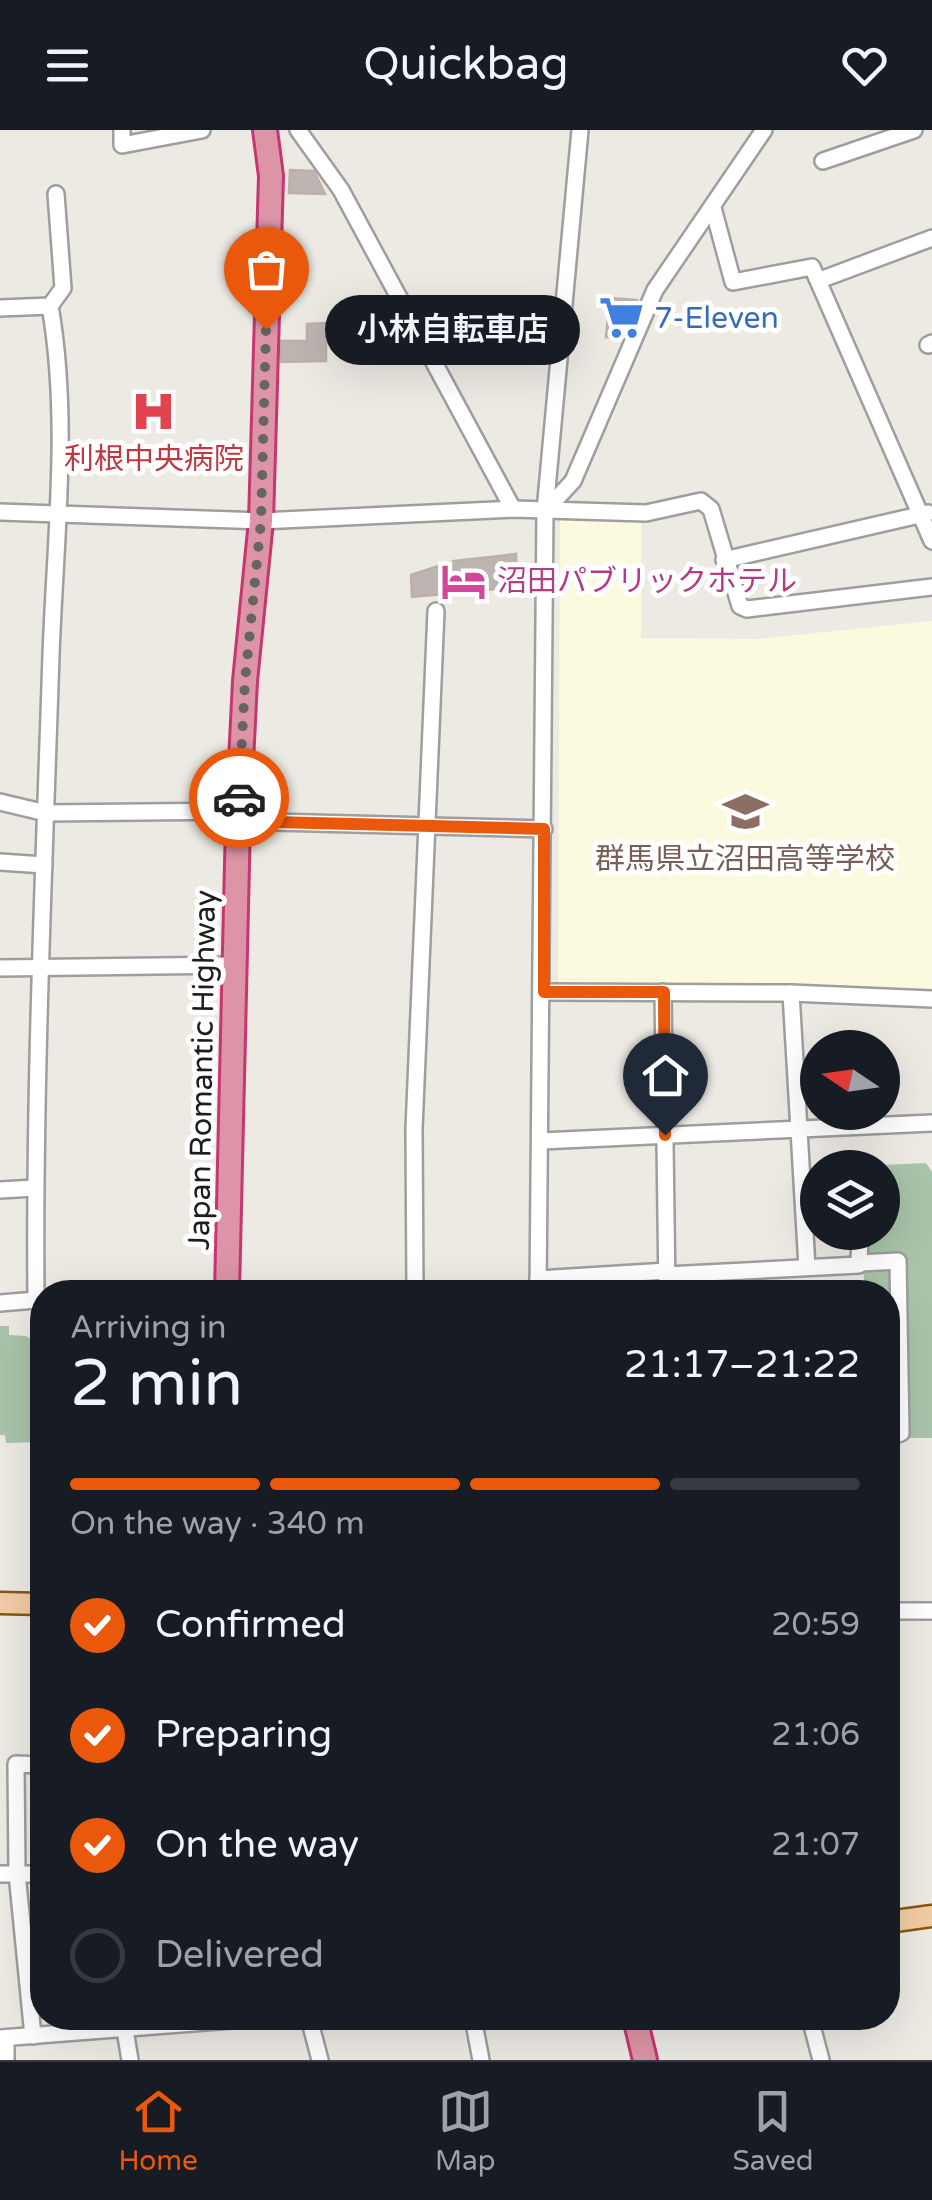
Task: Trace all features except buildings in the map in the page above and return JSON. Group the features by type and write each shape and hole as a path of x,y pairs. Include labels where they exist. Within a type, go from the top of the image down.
{"highway":[{"name":"Japan Romantic Highway","path":"227,1280 238,816 245,681 261,521 271,176 265,130"},
{"path":"638,2030 645,2060"}],"main road":[{"path":"0,1603 30,1604"},
{"path":"900,1920 932,1916"}],"street":[{"path":"122,130 122,145 202,130"},
{"path":"298,130 341,190 512,510"},
{"path":"538,1280 546,511 580,130"},
{"path":"546,511 572,481 656,290 764,130"},
{"path":"823,161 914,130"},
{"path":"36,1280 40,967 56,511 57,359 50,306 63,288 56,194"},
{"path":"713,208 732,282 812,268 820,280 878,423 927,513 932,541"},
{"path":"820,280 932,238"},
{"path":"0,308 50,306"},
{"path":"0,512 261,521 512,510 646,513 701,502 711,509 740,606 747,610 932,587"},
{"path":"724,560 927,513"},
{"path":"414,1280 414,1129 436,611"},
{"path":"0,802 46,813 238,816 544,829"},
{"path":"0,862 44,865"},
{"path":"0,968 235,965"},
{"path":"544,992 791,993 932,999"},
{"path":"664,992 666,1280"},
{"path":"541,1141 800,1129 791,993"},
{"path":"900,1124 932,1123"},
{"path":"800,1130 807,1267"},
{"path":"0,1190 35,1188"},
{"path":"860,1250 860,1263"},
{"path":"597,1280 898,1260 898,1280"},
{"path":"0,1303 30,1300"},
{"path":"900,1375 900,1433"},
{"path":"900,1611 932,1612"},
{"path":"30,1765 16,1764 8,1873 30,2011"},
{"path":"33,2030 34,2036"},
{"path":"6,2060 3,2038 126,2030 130,2060"},
{"path":"311,2030 320,2060"},
{"path":"475,2030 481,2060"},
{"path":"813,2030 820,2060"}],"shaded area":[{"name":"群馬県立沼田高等学校","path":"560,516 641,519 641,638 757,639 932,621 932,991 558,984"},
{"path":"926,1163 932,1172 932,1438 902,1438 900,1280 864,1280 863,1250 900,1250 900,1164"},
{"path":"0,1326 9,1326 9,1335 30,1338 30,1442 6,1443 5,1435 0,1435"}],"way so far":[{"path":"239,798 245,681 261,521 266,329"}],"place":[{"name":"7-Eleven","path":"621,318"},
{"name":"小林自転車店","path":"266,329"},
{"name":"利根中央病院","path":"154,412"},
{"name":"沼田パブリックホテル","path":"464,581"},
{"name":"群馬県立沼田高等学校","path":"745,812"}],"route":[{"path":"239,798 238,821 544,829 544,992 664,992 665,1135"}]}
